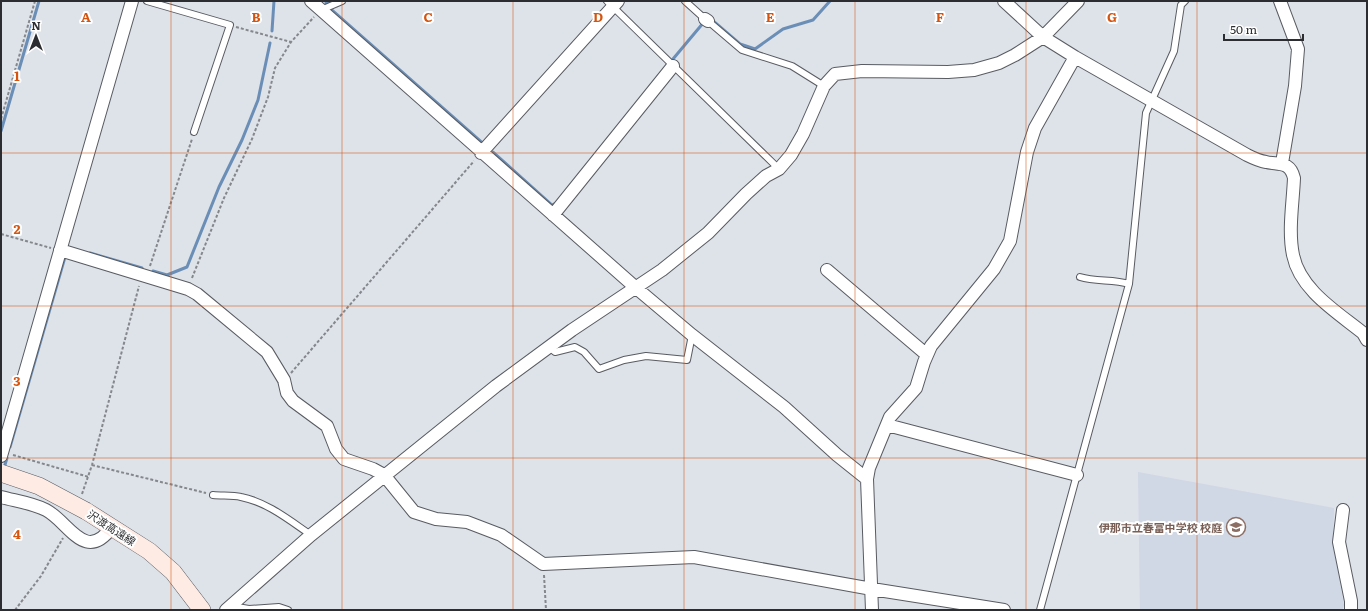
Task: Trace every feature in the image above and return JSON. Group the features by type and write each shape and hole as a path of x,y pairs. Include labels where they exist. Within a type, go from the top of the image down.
{"main road":[{"name":"沢渡高遠線","path":"1,472 83,504 112,527 149,552 173,572 202,610"}],"street":[{"path":"1,454 132,1"},
{"path":"312,1 481,153 635,287 692,335 784,407 837,455 867,479"},
{"path":"1004,1 1043,37 1074,57 1247,156 1266,162 1282,163 1292,171 1294,178 1291,240 1293,256 1297,268 1305,282 1319,298 1363,333 1367,340"},
{"path":"228,608 311,535 496,386 549,347 662,270 708,233 746,194 766,176 779,169 791,155 803,134 824,86 835,74 862,72 948,72 974,70 998,63 1015,55 1043,37 1078,1"},
{"path":"1280,1 1298,49 1295,86 1282,163"},
{"path":"481,153 613,3"},
{"path":"872,610 867,479 869,468 890,417 916,388 931,346 994,269 1010,241 1027,152 1035,128 1074,57"},
{"path":"553,215 673,66"},
{"path":"60,250 188,289 197,294 267,352 284,380 287,393 293,401 327,426 336,449 344,459 373,469 384,475 414,512 436,519 467,522 501,535 543,564 694,557 872,589 1004,610"},
{"path":"827,270 927,355"},
{"path":"886,425 1077,474"},
{"path":"1,497 45,510 55,516 72,534 84,541 97,541 107,534 112,527"},
{"path":"1343,510 1339,542 1352,601 1351,610"}],"lane":[{"path":"147,1 230,25 194,132"},
{"path":"321,10 342,1"},
{"path":"685,1 742,50 792,66 824,86"},
{"path":"1040,610 1129,284 1146,113 1174,51 1181,5 1184,1"},
{"path":"613,3 673,66 779,169"},
{"path":"1080,277 1093,281 1115,280 1129,284"},
{"path":"549,347 555,352 575,347 584,352 598,369 624,360 646,356 687,360 692,335"},
{"path":"213,495 240,496 255,501 274,510 311,535"},
{"path":"228,608 249,609 279,607 288,610"}],"path":[{"path":"1,119 35,1"},
{"path":"188,289 224,198 252,139 268,97 275,68 291,42 321,10"},
{"path":"230,25 291,42"},
{"path":"83,504 92,465 144,276 194,132"},
{"path":"284,380 481,153"},
{"path":"1,234 60,250"},
{"path":"1,454 89,477"},
{"path":"92,465 213,495"},
{"path":"15,610 41,576 65,535"},
{"path":"543,564 546,610"}],"shaded area":[{"name":"伊那市立春富中学校 校庭","path":"1138,472 1334,508 1333,546 1344,605 1342,610 1140,610"}],"waterway":[{"path":"1,131 39,1"},
{"path":"272,31 274,1"},
{"path":"326,3 330,1"},
{"path":"712,20 740,44 755,49 783,29 813,20 830,1"},
{"path":"332,10 485,145"},
{"path":"673,59 704,22"},
{"path":"153,271 167,275 187,267 219,187 242,140 258,100 270,43"},
{"path":"493,152 552,205 556,203"},
{"path":"90,253 142,268"},
{"path":"10,447 65,257"},
{"path":"4,468 7,458"}],"place":[{"name":"伊那市立春富中学校 校庭","path":"1236,527"}]}
